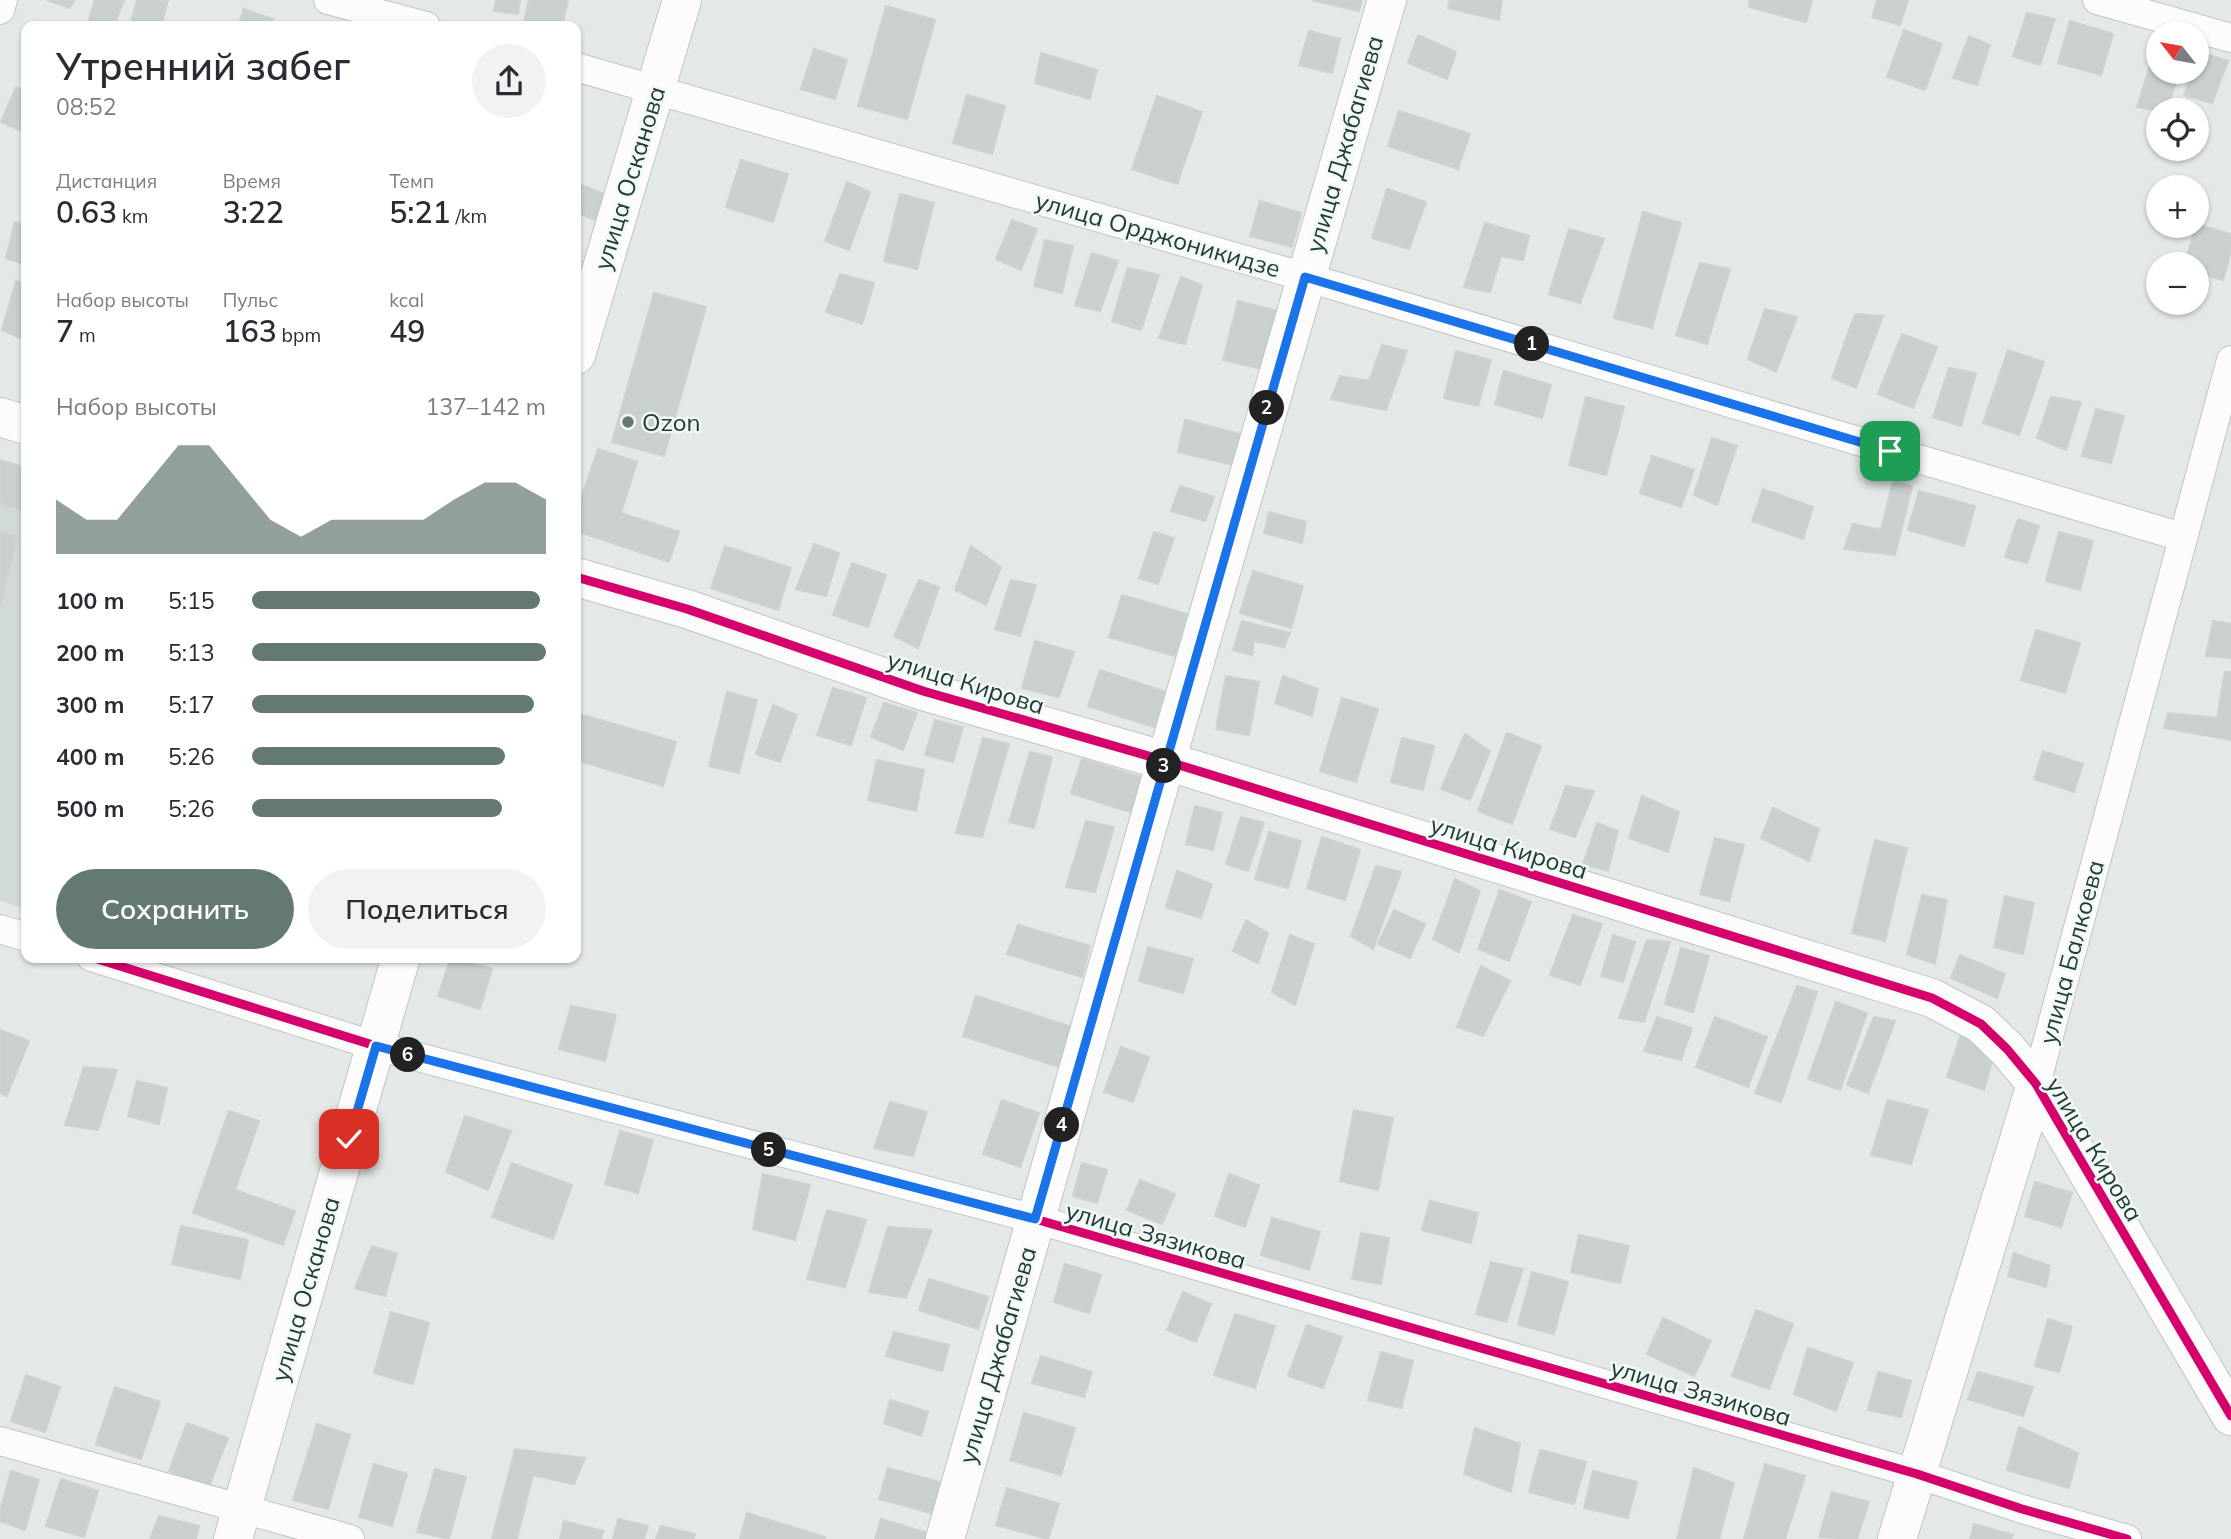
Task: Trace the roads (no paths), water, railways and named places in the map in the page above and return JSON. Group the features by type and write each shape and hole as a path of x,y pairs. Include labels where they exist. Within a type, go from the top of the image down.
{"main road":[{"name":"улица Осканова","path":"581,338 682,0"},
{"name":"улица Джабагиева","path":"945,1539 1305,277 1387,0"},
{"path":"0,417 21,423"},
{"name":"улица Кирова","path":"581,578 687,609 923,691 1166,761 1932,998 1981,1024 2007,1049 2036,1084 2231,1416"},
{"name":"улица Осканова","path":"237,1524 399,963"},
{"name":"улица Балкоева","path":"1897,1539 2036,1084"}],"street":[{"path":"0,10 3,0"},
{"path":"328,0 407,21"},
{"path":"2097,0 2231,38"},
{"name":"улица Орджоникидзе","path":"581,68 1305,277 2182,537"},
{"name":"улица Балкоева","path":"2036,1084 2231,360"},
{"path":"0,929 21,935"},
{"name":"улица Зязикова","path":"109,963 376,1046 1035,1219 1917,1474 2022,1509 2127,1539"},
{"path":"0,1441 237,1524 350,1539"}],"place":[{"name":"Ozon","path":"628,422"}]}
